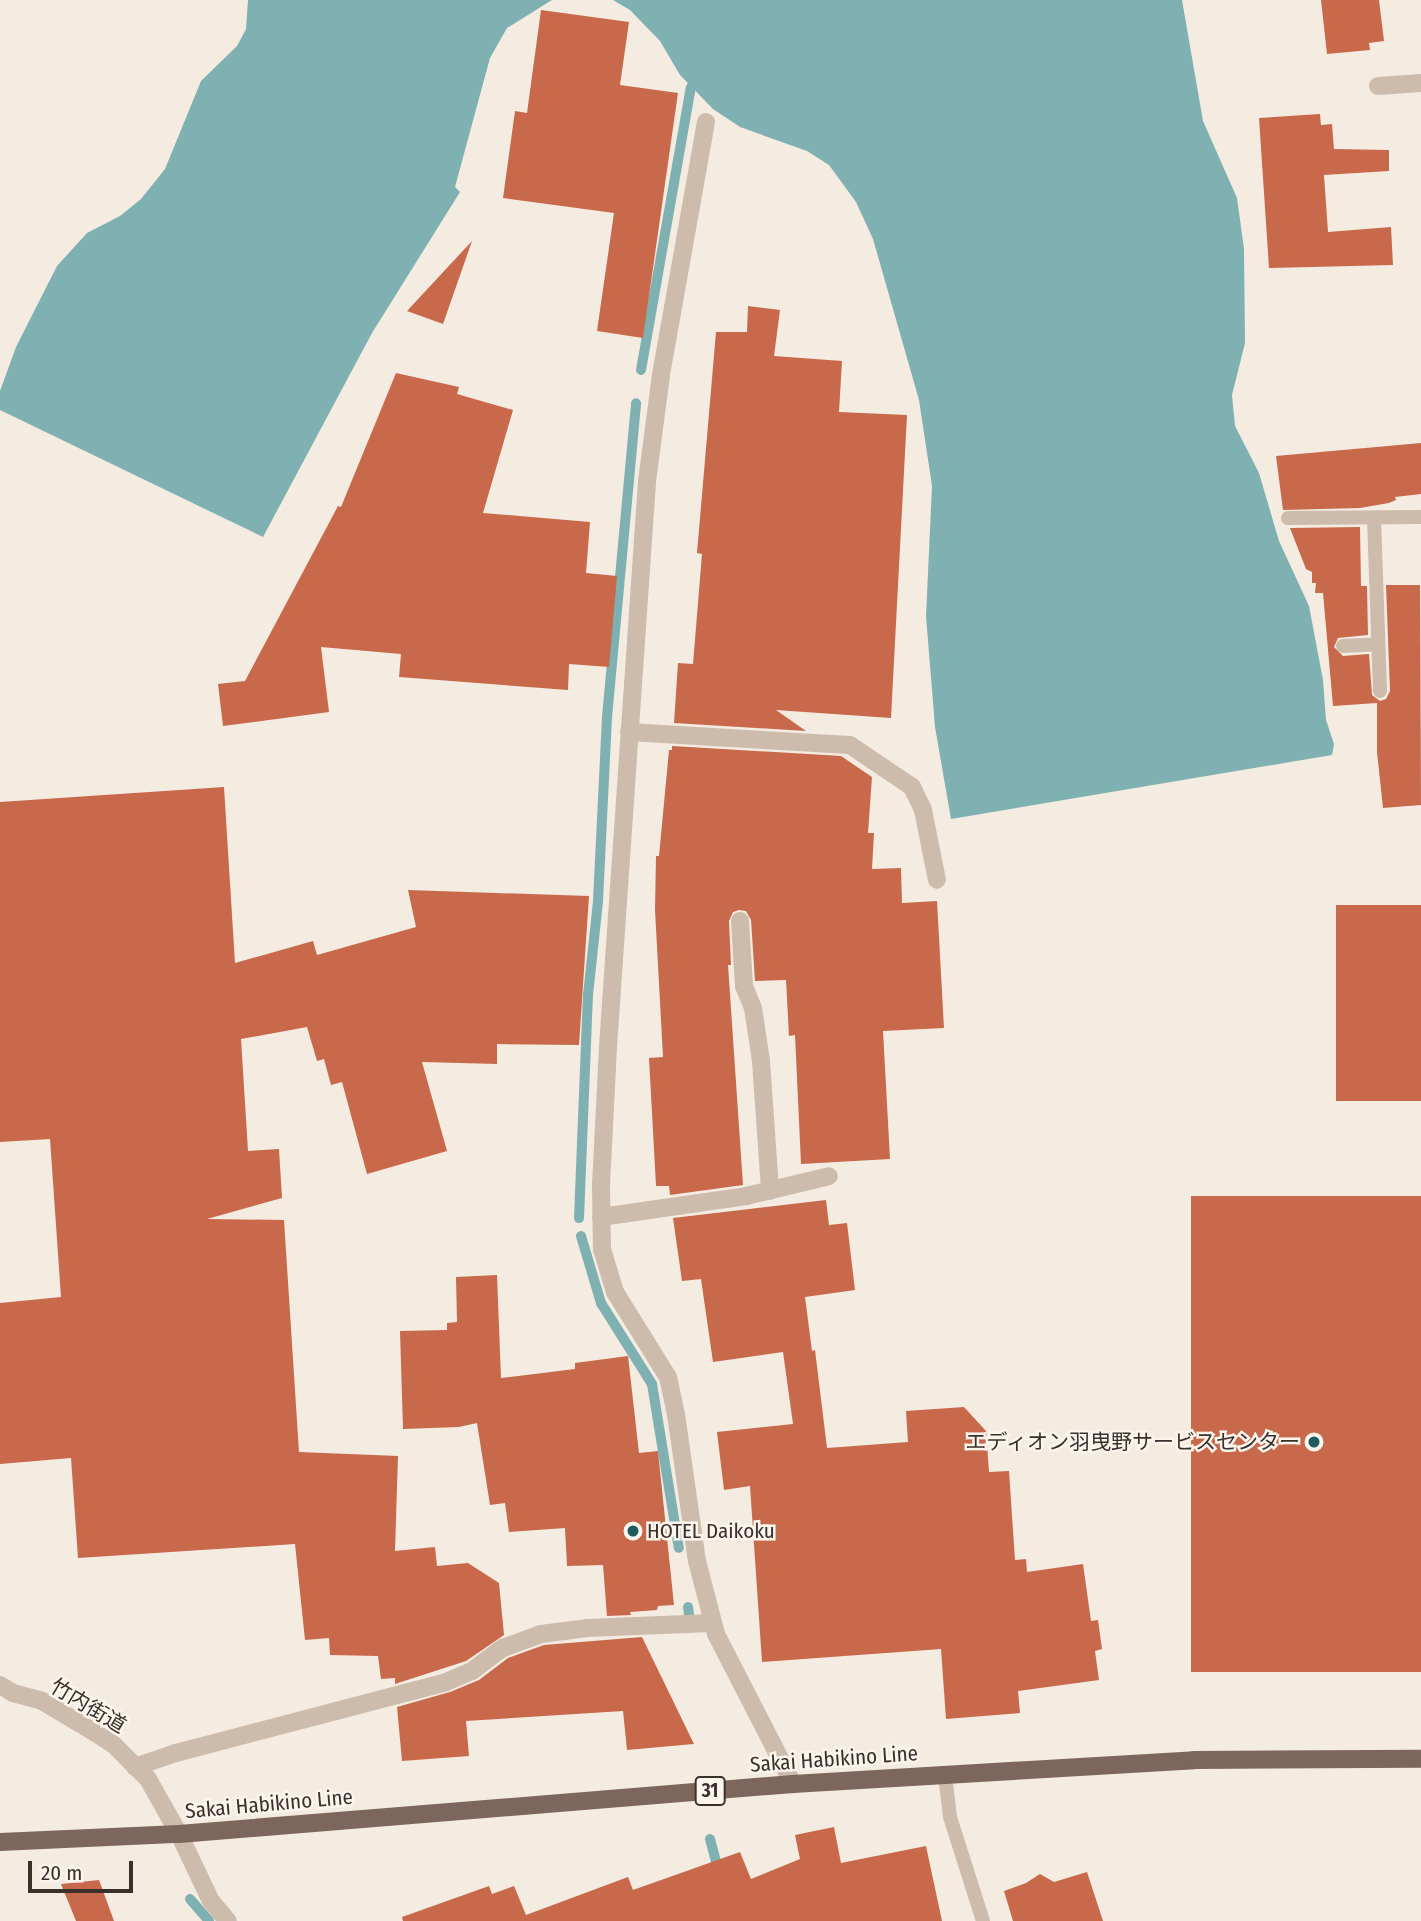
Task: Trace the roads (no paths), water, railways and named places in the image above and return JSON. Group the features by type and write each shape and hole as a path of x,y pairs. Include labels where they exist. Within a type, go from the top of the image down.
{"main road":[{"name":"Sakai Habikino Line","path":"0,1842 179,1834 793,1784 1194,1760 1421,1759"}],"street":[{"path":"1378,86 1421,83"},
{"path":"706,122 656,407 647,482 608,1047 602,1249 610,1281 660,1362 672,1391 697,1561 712,1623 793,1784"},
{"path":"629,732 850,745 912,787 923,810 937,880"},
{"path":"740,920 744,986 753,1008 761,1061 770,1191"},
{"path":"601,1216 770,1191 829,1176"},
{"path":"135,1767 176,1753 446,1682 472,1671 503,1648 541,1634 587,1628 712,1623"},
{"name":"竹内街道","path":"0,1685 65,1714 114,1745 148,1779 179,1834 211,1901 228,1921"}],"lane":[{"path":"1288,517 1421,517"},
{"path":"1374,519 1380,691"},
{"path":"1343,646 1378,644"},
{"path":"945,1775 950,1817 983,1921"}],"water":[{"path":"248,0 552,0 507,28 490,58 455,187 460,192 372,333 263,537 0,410 0,391 16,347 57,266 87,233 120,216 141,199 165,169 201,81 237,46 246,29"},
{"path":"613,0 1182,0 1203,121 1237,198 1244,249 1245,343 1232,395 1235,426 1259,473 1279,541 1309,606 1323,680 1326,720 1334,744 1332,755 951,819 935,727 926,616 932,486 919,400 873,239 856,202 829,165 807,151 740,127 713,109 680,75 660,41 630,10"}],"waterway":[{"path":"641,370 691,87"},
{"path":"579,1218 588,995 598,901 607,717 636,403"},
{"path":"581,1236 601,1303 652,1384 679,1548"},
{"path":"688,1607 689,1614"},
{"path":"710,1839 719,1873"},
{"path":"190,1899 209,1921"}],"place":[{"name":"エディオン羽曳野サービスセンター","path":"1314,1442"},
{"name":"HOTEL Daikoku","path":"633,1531"}]}
